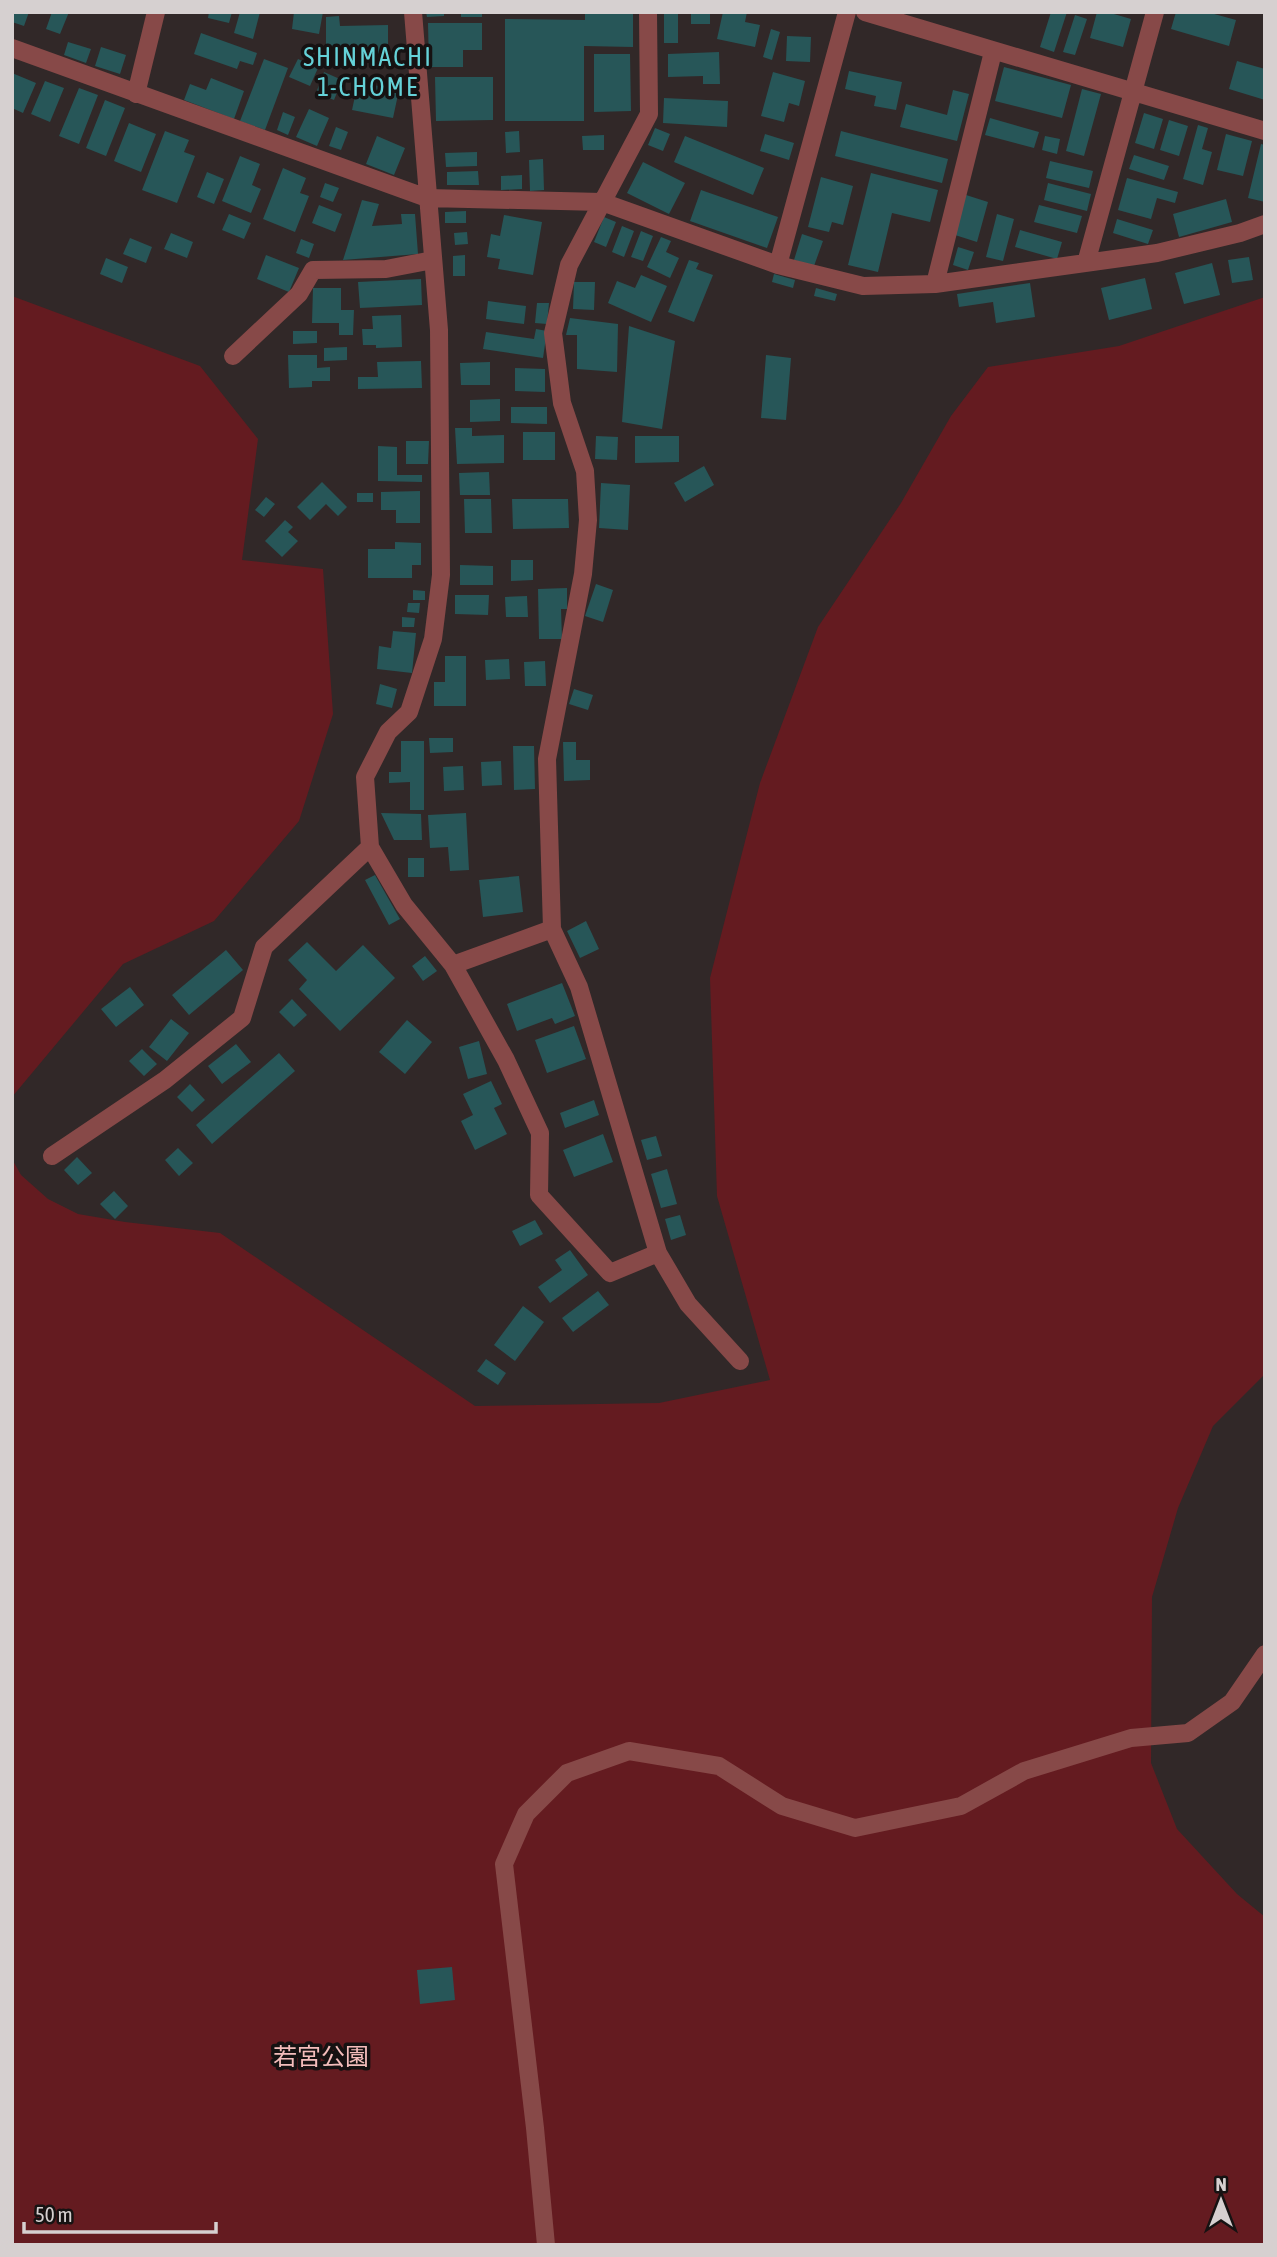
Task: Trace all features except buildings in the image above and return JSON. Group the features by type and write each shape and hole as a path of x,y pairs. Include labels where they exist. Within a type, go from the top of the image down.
{"street":[{"path":"136,94 156,12"},
{"path":"413,12 439,330 441,575 433,639 409,712 388,732 365,777 370,847 404,905 453,965 506,1060 540,1133 538,1195 610,1273 658,1253"},
{"path":"648,12 649,114 569,265 553,333 562,403 585,471 588,520 583,574 547,759 552,929 579,987 658,1253 688,1304 740,1361"},
{"path":"778,265 847,12"},
{"path":"865,12 1265,131"},
{"path":"1086,263 1155,12"},
{"path":"12,48 427,198 601,202 778,265 863,286 935,284 1157,253 1240,233 1265,224"},
{"path":"935,284 993,52"},
{"path":"233,356 299,294 313,270 386,269 433,260"},
{"path":"52,1156 165,1080 242,1018 264,947 370,847"},
{"path":"453,965 552,929"},
{"path":"546,2245 504,1864 526,1814 567,1773 629,1751 719,1766 782,1806 855,1828 961,1806 1024,1771 1131,1738 1188,1733 1232,1702 1265,1654"}],"green space":[{"path":"12,296 200,366 258,439 242,560 323,569 333,714 299,821 214,921 123,964 12,1097"},
{"name":"若宮公園","path":"1265,297 1265,1374 1213,1426 1178,1508 1152,1597 1151,1763 1177,1829 1237,1894 1265,1917 1265,2245 12,2245 12,1159 21,1175 48,1199 78,1214 220,1233 475,1406 659,1403 770,1380 717,1196 710,978 760,783 818,627 901,503 951,416 988,367 1119,346"}],"district":[{"name":"SHINMACHI 1-CHOME","path":"368,72"}]}
